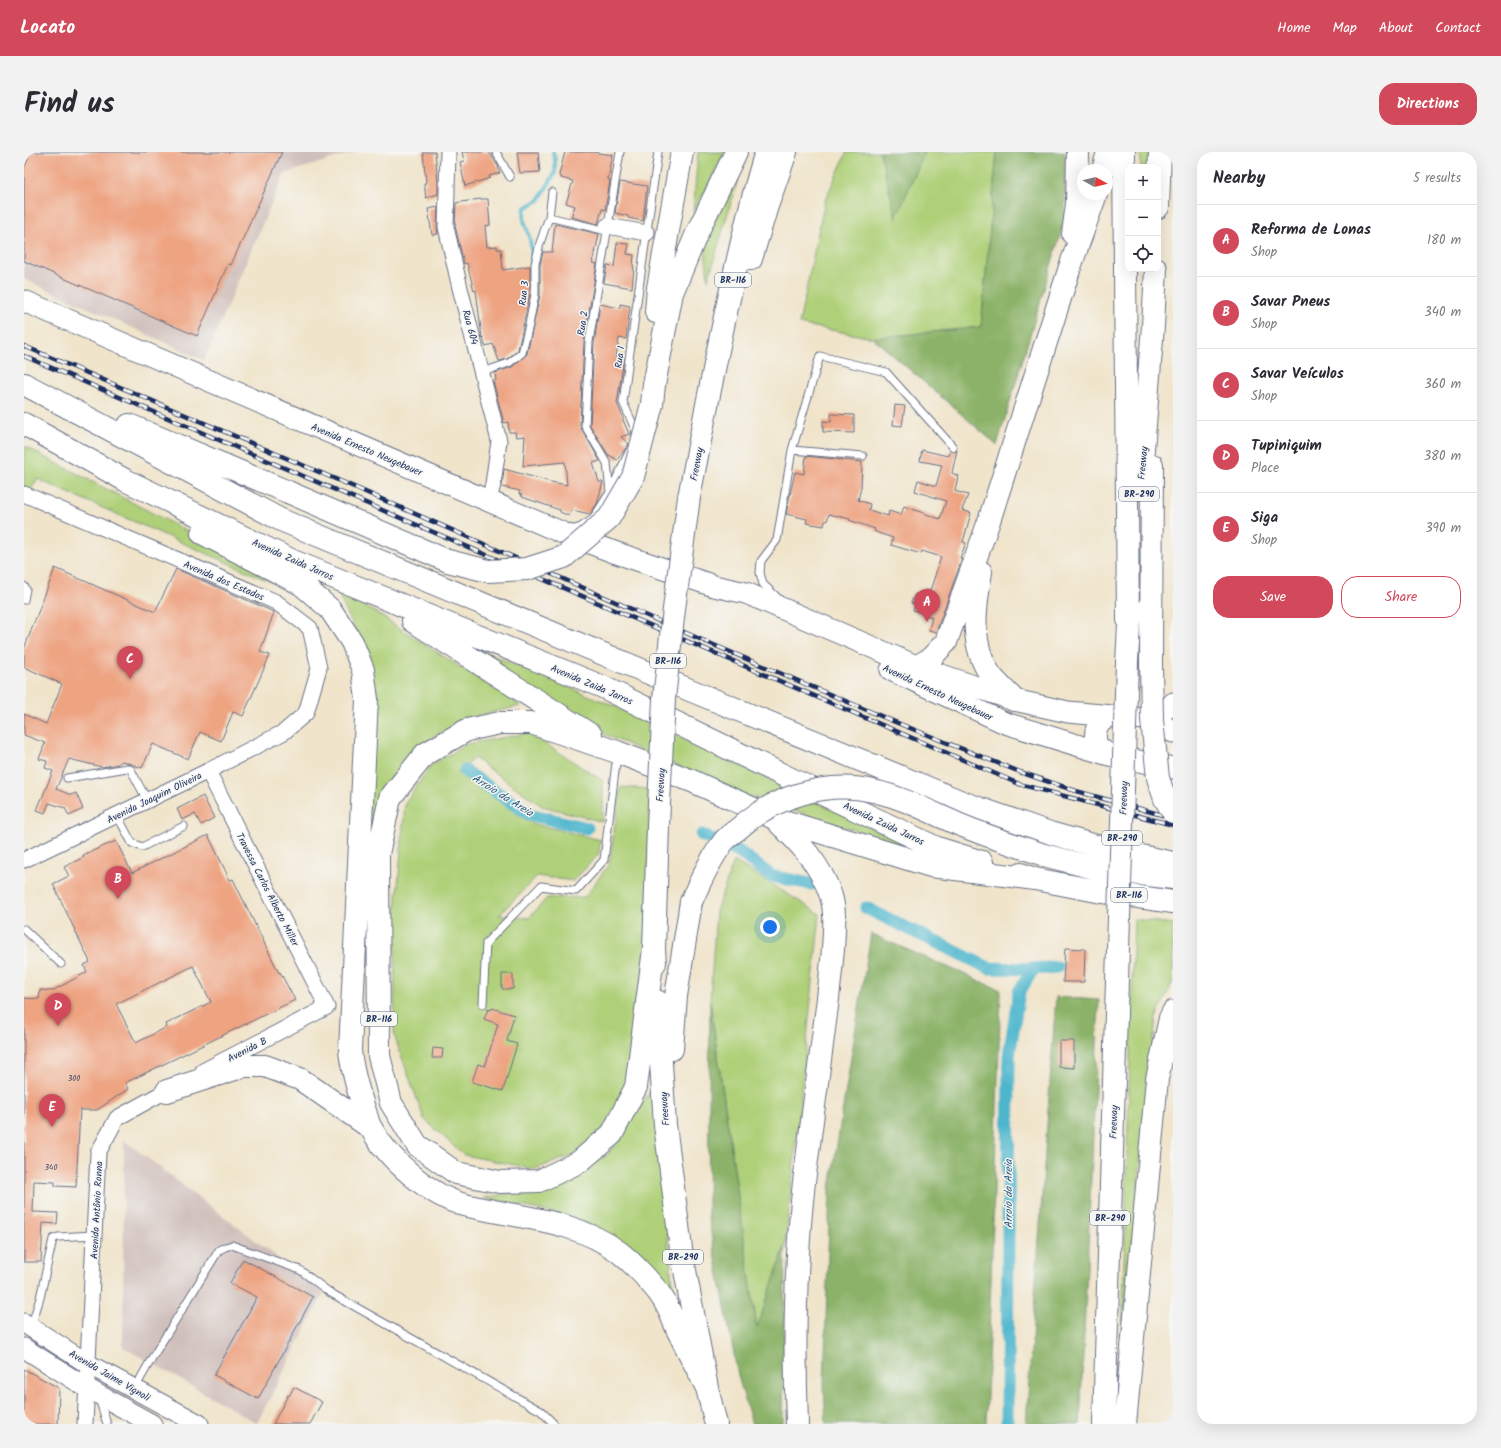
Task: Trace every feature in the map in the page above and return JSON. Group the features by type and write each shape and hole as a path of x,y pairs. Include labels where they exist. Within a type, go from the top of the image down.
{"highway":[{"path":"653,394 653,336 658,288 682,152"},
{"path":"24,381 448,561 488,570 527,569 564,557 609,518 633,477 653,394 672,293 697,233 736,152"},
{"name":"Freeway","path":"716,1424 707,1388 681,1249 665,1125 654,949 658,826 664,699 689,497 721,334 744,230 754,188 766,152"},
{"path":"706,410 767,206 786,152"},
{"path":"1070,267 1076,204 1078,152"},
{"path":"1105,164 1108,152"},
{"path":"1124,152 1128,620"},
{"path":"1158,200 1160,152"},
{"path":"909,671 930,659 946,642 989,521 1070,267 1094,200"},
{"name":"Freeway","path":"1104,1424 1128,620 1153,326 1156,272"},
{"path":"1153,326 1152,720 1158,778 1165,800 1173,812"},
{"path":"24,384 281,520 967,804 1064,837 1100,847 1173,863"},
{"name":"Avenida Zaida Jarros","path":"24,424 126,480 293,561 603,687 825,796 936,848 1035,879 1097,891 1173,902"},
{"path":"126,480 187,524 301,584 330,609 352,642 363,670 367,699 350,1050 352,1070 357,1090 370,1128"},
{"path":"989,521 976,606 976,635 979,650 988,670 993,678 1014,700"},
{"path":"368,592 617,752"},
{"name":"BR-116","path":"654,949 636,1087 612,1134 579,1162 539,1181 500,1182 456,1173 417,1145 391,1103 379,1056 378,854 390,798 425,754 467,730 500,723 531,724 617,752 692,781 774,818 931,866 1035,879"},
{"path":"665,1125 676,996 691,902 706,869 725,840 748,820 773,804 807,792 842,787 873,791 900,800 981,833 1044,855 1098,869 1173,878"},
{"path":"774,818 797,840 820,871 831,896 835,922 831,982 804,1183 799,1234 795,1373 797,1424"},
{"path":"1125,1424 1157,1079 1172,1016"},
{"path":"167,1091 244,1066 266,1066 300,1079 370,1128 387,1151 404,1168 426,1186 444,1197 463,1205 568,1226 585,1233 620,1252 663,1299 707,1388"}],"main road":[{"name":"Avenida Ernesto Neugebauer","path":"24,301 563,533 714,586 746,593 792,613 909,671 1005,723 1109,755 1171,766"},
{"name":"Avenida Ernesto Neugebauer","path":"714,586 741,606 909,671 1014,700 1068,712 1156,720"},
{"path":"1109,755 1097,746 1095,737 1096,730 1101,722 1110,716"},
{"path":"1156,720 1173,732"}],"street":[{"name":"Rua 604","path":"448,152 446,227 499,441 489,501"},
{"path":"607,229 647,233"},
{"name":"Avenida dos Estados","path":"24,494 276,602 310,628 319,668 306,713 284,732"},
{"path":"1156,720 1173,702"},
{"name":"Avenida Joaquim Oliveira","path":"24,860 208,771 284,732"},
{"name":"Travessa Carlos Alberto Miller","path":"208,771 327,1007"},
{"name":"Avenida B","path":"167,1091 327,1007"},
{"name":"Avenida Antônio Ronna","path":"85,1424 93,1391 88,1364 98,1153 117,1118 167,1091"},
{"name":"Avenida Jaime Vignoli","path":"28,1325 88,1364 198,1424"},
{"path":"24,1348 93,1391 152,1424"}],"lane":[{"path":"496,152 510,177"},
{"name":"Rua 2","path":"610,492 607,463 585,426 589,342 620,152"},
{"name":"Rua 1","path":"563,533 581,527 593,519 610,492 630,451 636,431 623,402 658,152"},
{"name":"Rua 3","path":"483,372 509,363 522,353 535,294 535,264 549,217 552,192"},
{"path":"549,217 607,229"},
{"path":"792,613 763,584 760,573 761,561 777,540 792,450 820,356 886,372 953,446"},
{"path":"792,450 863,456"},
{"path":"24,586 26,589 24,600"},
{"path":"483,1004 486,943 510,916 541,886 576,891 604,860 617,752"},
{"path":"68,778 126,768 131,770 147,800"},
{"path":"117,815 132,843 142,847 184,826"},
{"path":"24,929 61,964"},
{"path":"28,1325 40,1298 53,1239 58,1237 94,1235"},
{"path":"135,1389 152,1358 219,1250 225,1246 232,1245 300,1270 329,1292 541,1411 554,1424"},
{"path":"93,1391 107,1424"}],"shaded area":[{"path":"24,152 354,152 284,174 204,360 24,279"},
{"path":"124,1140 324,1293 257,1423 123,1347"}],"green space":[{"path":"698,152 725,152 693,213"},
{"path":"847,152 880,152 896,217 925,152 997,152 981,327 873,338 799,324 825,200"},
{"path":"880,152 925,152 896,218"},
{"path":"997,152 1065,152 1065,219 997,445 873,338 981,327"},
{"path":"1140,152 1149,152 1148,164 1141,164"},
{"path":"738,179 708,280 704,237"},
{"path":"24,446 288,584 285,588 37,479 31,490 24,487"},
{"path":"334,586 521,706 466,718 421,745 380,789 369,832 362,644"},
{"path":"451,638 614,706 922,852 737,792 592,729"},
{"path":"529,733 603,781 603,822 542,806 474,758 458,773 531,823 601,840 598,855 573,881 537,876 499,915 529,918 547,898 585,897 609,864 621,787 651,789 646,951 630,1077 606,1127 574,1155 535,1169 464,1155 424,1119 394,1035 396,909 405,803 431,765 467,744"},
{"path":"734,861 820,914 785,1247 757,1329 710,1002 716,911"},
{"path":"1134,919 1173,924 1173,981 1156,1018 1122,1336"},
{"path":"871,934 1001,990 986,1424 826,1424 824,1387 830,1188"},
{"path":"1056,997 1099,1000 1080,1424 1026,1424"},
{"path":"710,1002 757,1328 785,1247 783,1424 752,1424 738,1376 708,1217"},
{"path":"655,1084 673,1295 625,1245 572,1217 484,1198 558,1184 608,1154"}],"building":[{"path":"31,152 282,152 231,265 228,264 197,336 24,261 24,168"},
{"path":"423,152 435,152 438,182 438,194 426,198 424,183 426,183"},
{"path":"462,152 489,152 498,166 500,173 489,176 490,178 465,186 460,162 464,161"},
{"path":"517,152 538,152 540,172 520,173"},
{"path":"565,152 592,152 613,155 608,180 610,181 605,210 602,209 598,224 571,217 575,206 566,203 573,181 561,178 559,175"},
{"path":"620,182 647,186 643,221 628,218 628,216 615,213"},
{"path":"488,199 490,225 485,226 487,247 497,246 497,249 501,249 503,270 530,266 530,294 518,350 507,359 499,361 493,344 485,346 483,337 482,338 476,290 474,291 467,263 464,264 455,226 456,203"},
{"path":"438,207 438,234 432,235 428,209"},
{"path":"555,224 599,234 593,263 597,264 584,342 580,426 600,461 593,463 599,482 603,482 597,504 590,514 572,510 569,516 560,512 560,510 522,497 522,495 519,494 520,491 502,487 504,469 567,485 565,462 523,466 525,436 516,437 515,432 509,432 508,422 504,423 493,381 496,380 495,373 512,367 527,354 540,295 540,265 543,252 552,252"},
{"path":"617,243 629,244 627,254 634,255 632,288 604,283 607,265 614,267"},
{"path":"600,304 620,308 620,304 630,306 626,339 619,338 616,357 624,358 617,403 629,434 621,437 629,444 617,460 609,456 590,425 594,343"},
{"path":"895,405 905,406 902,426 893,425"},
{"path":"831,414 854,415 854,433 823,432 823,421 831,422"},
{"path":"922,450 948,456 950,451 954,452 957,450 952,473 958,476 955,491 968,495 962,510 971,513 963,542 966,543 960,558 962,559 936,632 929,630 932,617 913,610 915,605 911,603 915,594 923,597 926,590 930,591 941,557 922,551 921,554 891,545 893,538 874,531 875,529 849,520 850,519 829,514 824,526 806,523 807,519 786,514 795,472 804,474 806,456 862,462 861,488 858,500 870,504 869,510 888,516 889,511 901,515 904,506 940,519 946,501 915,491 918,480 936,486 942,465 920,461"},
{"path":"55,568 155,612 176,569 274,612 260,652 270,655 243,716 233,712 221,741 200,732 188,759 153,744 142,768 122,761 118,764 102,767 69,759 56,789 71,795 76,793 83,809 69,816 65,808 49,803 45,813 37,810 53,771 45,768 47,761 39,759 45,743 24,735 24,714 46,724 62,684 24,667 24,649"},
{"path":"203,796 214,818 201,825 195,814 182,820 177,809"},
{"path":"208,835 230,880 233,879 279,973 280,972 295,1000 125,1083 128,1089 97,1110 80,1110 76,1187 55,1186 55,1182 34,1181 33,1212 58,1213 57,1224 43,1223 41,1262 24,1262 24,998 39,999 40,990 52,991 87,972 84,965 90,962 53,884 69,876 64,867 84,857 83,855 116,841 132,873","holes":["193,966 211,1002 166,1024 167,1027 136,1043 116,1004"]},
{"path":"1065,948 1085,949 1084,982 1063,982"},
{"path":"502,974 513,974 513,989 502,989"},
{"path":"492,1008 514,1015 507,1041 517,1044 503,1091 472,1082 478,1064 485,1066 498,1024 484,1019 488,1009 491,1010"},
{"path":"1059,1041 1074,1041 1074,1068 1059,1067"},
{"path":"433,1048 443,1049 442,1058 432,1058"},
{"path":"243,1259 313,1297 258,1399 214,1375 257,1297 230,1283"},
{"path":"24,1369 59,1388 58,1424 24,1424"},
{"path":"294,1387 322,1402 310,1424 273,1424 288,1395 289,1396"}],"waterway":[{"path":"531,268 532,256 530,240 524,220 524,213 525,208 539,200 555,173 555,160 553,152"},
{"name":"Arroio da Areia","path":"465,771 529,814 587,828"},
{"name":"Arroio da Areia","path":"702,835 738,851 771,876 811,884"},
{"name":"Arroio da Areia","path":"866,908 989,968 1033,969 1057,967"},
{"name":"Arroio da Areia","path":"1007,1424 1009,1056 1019,992 1033,969"}],"railway":[{"path":"24,346 354,487 702,640 895,722 1020,772 1076,791 1173,818"},
{"path":"24,356 1019,784 1173,825"}],"place":[{"name":"Reforma de Lonas","path":"927,622"},
{"name":"Savar Veículos","path":"130,679"},
{"name":"Savar Pneus","path":"118,899"},
{"name":"Tupiniquim","path":"58,1026"},
{"name":"Siga","path":"52,1127"}]}
